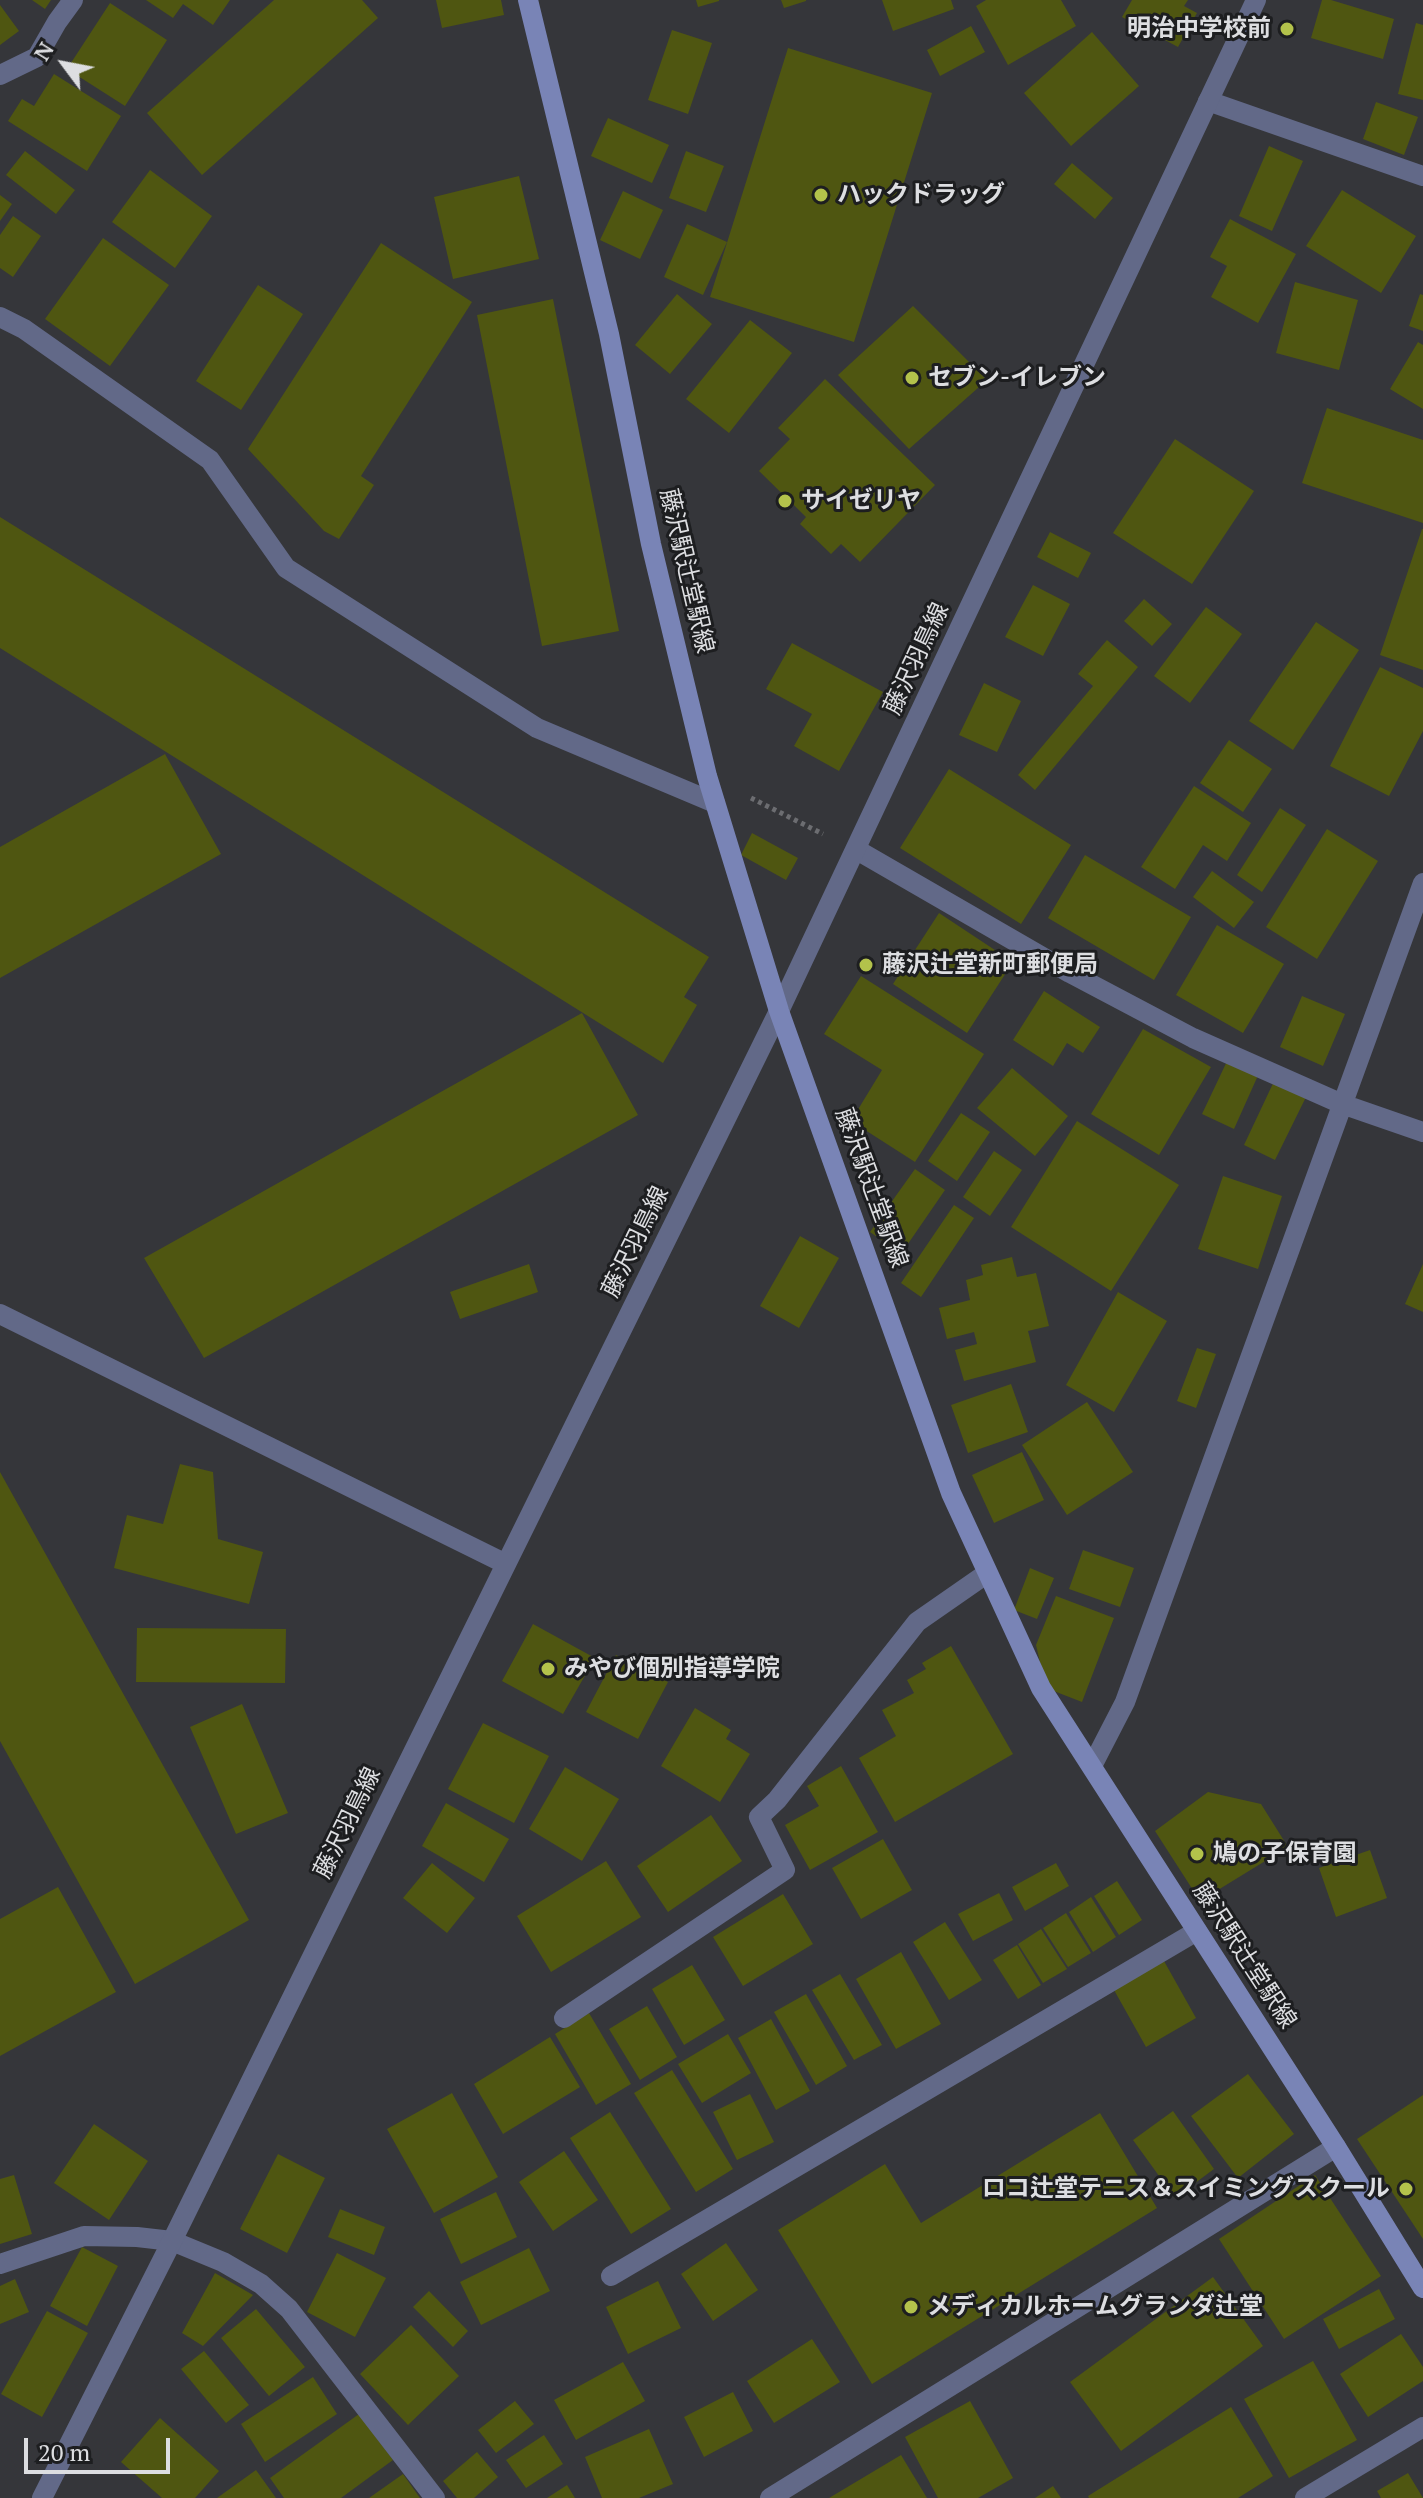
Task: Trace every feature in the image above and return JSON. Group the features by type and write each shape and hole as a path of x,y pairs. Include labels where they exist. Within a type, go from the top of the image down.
{"main road":[{"name":"藤沢駅辻堂駅線","path":"528,0 609,334 651,544 707,776 779,1011 951,1493 1041,1688 1423,2288"}],"street":[{"path":"0,75 37,57 73,0"},
{"name":"藤沢羽鳥線","path":"42,2498 779,1011 1256,0"},
{"path":"1208,101 1423,176"},
{"path":"0,317 24,329 210,460 286,568 537,728 715,803"},
{"path":"857,850 1070,973 1166,1023 1342,1104 1423,1132"},
{"path":"1092,1766 1125,1702 1423,883"},
{"path":"0,1314 506,1564"},
{"path":"564,2018 785,1870 759,1817 777,1800 917,1622 986,1574"},
{"path":"611,2276 1197,1931"},
{"path":"770,2498 1336,2147"},
{"path":"0,2264 84,2236 172,2241 223,2262 261,2284 289,2309 435,2498"},
{"path":"1305,2498 1423,2427"}],"path":[{"path":"707,776 823,834"}],"building":[{"path":"32,0 51,0 45,9"},
{"path":"146,0 230,0 213,25 183,4 173,18"},
{"path":"274,0 362,0 378,18 202,175 147,113"},
{"path":"436,0 501,0 504,15 442,28"},
{"path":"696,0 719,0 719,1 698,7"},
{"path":"781,0 806,0 806,1 784,8"},
{"path":"882,0 951,0 954,9 893,31"},
{"path":"986,0 1061,0 1076,26 1008,65 976,6"},
{"path":"1132,0 1188,0 1184,6 1197,13 1178,47 1122,17"},
{"path":"1322,0 1394,19 1383,59 1311,38"},
{"path":"110,3 167,40 125,106 67,69"},
{"path":"0,5 19,31 0,45"},
{"path":"1416,23 1423,25 1423,100 1398,94"},
{"path":"971,26 985,52 940,76 927,50"},
{"path":"672,30 712,43 688,114 648,100"},
{"path":"1092,32 1139,86 1071,146 1024,93"},
{"name":"ハックドラッグ","path":"788,48 932,93 854,342 710,297"},
{"path":"54,74 121,116 87,171 8,121 22,99 34,106"},
{"path":"1376,102 1418,117 1404,155 1363,139"},
{"path":"608,118 669,145 652,183 591,156"},
{"path":"1269,146 1303,161 1272,231 1239,216"},
{"path":"25,151 75,190 56,214 6,175"},
{"path":"686,151 724,166 706,212 669,198"},
{"path":"1072,163 1113,198 1095,219 1054,184"},
{"path":"150,170 212,216 175,268 112,222"},
{"path":"519,176 539,259 453,279 434,197"},
{"path":"1342,190 1416,236 1381,293 1306,246"},
{"path":"623,191 663,210 640,259 600,240"},
{"path":"0,195 12,204 0,221"},
{"path":"13,216 41,236 13,277 0,268 0,235"},
{"path":"1230,219 1296,254 1258,323 1211,297 1227,266 1210,257"},
{"path":"687,224 727,242 703,295 664,277"},
{"path":"103,238 169,285 110,366 45,319"},
{"path":"381,243 472,302 361,476 374,485 339,539 324,531 248,449"},
{"path":"1295,282 1358,300 1339,370 1276,353"},
{"path":"258,285 303,314 241,410 196,381"},
{"path":"677,294 712,324 670,374 635,345"},
{"path":"1420,294 1423,295 1423,331 1409,326"},
{"path":"553,299 619,631 542,646 477,315"},
{"name":"セブン-イレブン","path":"913,306 987,380 909,449 838,375"},
{"path":"750,320 792,353 729,433 686,399"},
{"path":"1418,342 1423,345 1423,409 1390,389"},
{"path":"825,379 935,485 860,562 841,544 831,554 800,524 806,517 759,471 790,439 778,428"},
{"path":"1327,408 1423,440 1423,523 1302,483"},
{"path":"1175,439 1254,491 1192,584 1113,533"},
{"path":"0,517 709,957 684,997 697,1005 663,1063 0,648"},
{"path":"1423,529 1423,670 1380,655"},
{"path":"1050,532 1091,553 1078,578 1037,557"},
{"path":"1033,585 1070,604 1043,656 1005,637"},
{"path":"1144,599 1172,624 1152,646 1124,621"},
{"path":"1206,607 1242,634 1190,703 1154,676"},
{"path":"1316,622 1359,650 1293,750 1249,721"},
{"path":"1107,640 1138,667 1035,790 1018,775 1093,686 1078,674"},
{"path":"792,643 883,692 839,771 794,746 812,714 766,689"},
{"path":"1380,667 1423,688 1423,731 1389,796 1330,766"},
{"path":"984,683 1021,701 997,752 959,735"},
{"path":"1229,740 1272,769 1243,812 1200,783"},
{"path":"165,754 221,854 0,978 0,847"},
{"path":"949,769 1071,845 1021,924 900,848"},
{"path":"1194,786 1251,823 1227,861 1203,845 1175,889 1141,867"},
{"path":"1280,808 1306,825 1262,892 1237,875"},
{"path":"1327,829 1378,861 1317,959 1266,927"},
{"path":"752,833 798,858 786,880 741,855"},
{"path":"1085,855 1191,917 1154,980 1048,918"},
{"path":"1212,871 1254,902 1234,928 1193,897"},
{"path":"939,913 1013,962 967,1033 893,984"},
{"path":"1217,925 1284,964 1243,1033 1176,995"},
{"path":"861,976 984,1054 915,1162 851,1121 882,1070 824,1034"},
{"path":"1044,991 1100,1027 1083,1053 1067,1043 1053,1066 1013,1040"},
{"path":"1302,996 1345,1014 1323,1066 1280,1047"},
{"path":"582,1013 638,1115 204,1358 144,1258"},
{"path":"1143,1029 1211,1067 1159,1155 1091,1114"},
{"path":"1229,1057 1260,1071 1234,1129 1202,1114"},
{"path":"1012,1068 1068,1116 1035,1156 977,1108"},
{"path":"1276,1077 1308,1093 1275,1160 1244,1145"},
{"path":"961,1113 990,1132 957,1181 928,1161"},
{"path":"1077,1121 1179,1185 1111,1291 1011,1227"},
{"path":"994,1151 1022,1170 990,1216 963,1197"},
{"path":"915,1169 945,1190 901,1254 870,1232"},
{"path":"1223,1176 1282,1196 1258,1269 1198,1249"},
{"path":"954,1205 974,1218 921,1297 901,1283"},
{"path":"800,1236 839,1258 799,1328 760,1306"},
{"path":"1012,1257 1017,1277 1036,1273 1049,1326 1028,1331 1036,1362 964,1381 955,1350 977,1344 974,1332 947,1339 939,1308 970,1300 966,1280 983,1275 981,1265"},
{"path":"529,1264 538,1292 460,1319 450,1292"},
{"path":"1423,1264 1423,1312 1405,1304"},
{"path":"1118,1292 1167,1321 1114,1412 1066,1385"},
{"path":"1197,1348 1216,1354 1196,1408 1177,1401"},
{"path":"1011,1384 1028,1432 968,1453 951,1405"},
{"path":"1087,1402 1133,1472 1067,1515 1022,1445"},
{"path":"1022,1452 1044,1500 994,1523 972,1475"},
{"path":"180,1464 213,1472 218,1539 263,1552 249,1604 114,1568 127,1515 163,1524"},
{"path":"0,1472 249,1920 135,1984 0,1741"},
{"path":"1083,1550 1134,1568 1120,1607 1069,1589"},
{"path":"1030,1568 1054,1578 1037,1619 1014,1610"},
{"path":"1056,1596 1114,1618 1082,1702 1046,1688 1036,1645"},
{"name":"みやび個別指導学院","path":"533,1624 595,1658 563,1714 502,1681"},
{"path":"137,1628 286,1629 285,1683 136,1682"},
{"path":"951,1646 1013,1754 895,1822 859,1758 896,1736 882,1710 914,1693 907,1680 926,1669 922,1663"},
{"path":"616,1655 668,1682 638,1739 586,1712"},
{"path":"242,1704 288,1813 236,1834 190,1727"},
{"path":"695,1708 731,1730 726,1739 750,1754 720,1802 661,1766"},
{"path":"483,1723 549,1756 514,1823 448,1789"},
{"path":"841,1766 878,1832 810,1870 785,1825 819,1806 807,1786"},
{"path":"565,1767 619,1799 582,1861 529,1829"},
{"path":"1208,1792 1261,1804 1288,1847 1200,1901 1155,1831"},
{"path":"446,1803 509,1839 484,1882 422,1846"},
{"path":"711,1815 742,1861 668,1912 637,1866"},
{"path":"883,1839 912,1890 861,1919 832,1868"},
{"path":"1370,1850 1387,1898 1336,1917 1319,1868"},
{"path":"606,1861 641,1917 551,1972 517,1916"},
{"path":"432,1863 475,1898 447,1933 403,1898"},
{"path":"1056,1863 1069,1886 1025,1911 1012,1887"},
{"path":"1117,1881 1142,1920 1119,1935 1094,1896"},
{"path":"58,1887 116,1992 0,2056 0,1919"},
{"path":"999,1893 1013,1920 973,1941 958,1914"},
{"path":"783,1894 813,1944 743,1986 713,1937"},
{"path":"1091,1897 1116,1937 1093,1952 1069,1912"},
{"path":"1066,1913 1091,1953 1068,1967 1043,1928"},
{"path":"945,1922 982,1980 949,2000 913,1942"},
{"path":"1041,1929 1067,1969 1043,1983 1018,1944"},
{"path":"1017,1945 1041,1985 1018,1999 993,1960"},
{"path":"901,1952 941,2024 896,2049 856,1979"},
{"path":"1164,1961 1196,2018 1146,2047 1114,1990"},
{"path":"692,1965 725,2020 684,2045 652,1989"},
{"path":"840,1974 882,2045 854,2060 812,1990"},
{"path":"806,1994 847,2066 816,2085 774,2012"},
{"path":"647,2006 677,2057 640,2080 609,2029"},
{"path":"589,2013 631,2084 596,2105 555,2034"},
{"path":"771,2019 810,2091 776,2110 738,2038"},
{"path":"728,2034 751,2073 702,2103 678,2064"},
{"path":"550,2037 580,2087 503,2134 474,2084"},
{"path":"672,2070 733,2169 696,2192 634,2093"},
{"path":"1248,2074 1294,2134 1238,2178 1191,2116"},
{"path":"452,2093 498,2177 434,2213 387,2129"},
{"path":"750,2094 774,2142 737,2160 713,2112"},
{"name":"ロコ辻堂テニス＆スイミングスクール","path":"1423,2095 1423,2239 1357,2139"},
{"path":"1173,2111 1214,2169 1175,2198 1133,2140"},
{"path":"610,2112 671,2209 631,2234 570,2138"},
{"name":"メディカルホームグランダ辻堂","path":"1100,2113 1157,2208 872,2384 778,2230 885,2164 921,2223"},
{"path":"94,2124 148,2161 109,2220 54,2183"},
{"path":"564,2151 598,2200 553,2231 519,2182"},
{"path":"278,2154 325,2178 287,2253 240,2229"},
{"path":"14,2175 32,2234 0,2244 0,2179"},
{"path":"1315,2175 1381,2276 1284,2339 1219,2239"},
{"path":"496,2192 517,2237 461,2264 440,2219"},
{"path":"340,2209 385,2227 374,2255 328,2237"},
{"path":"726,2243 758,2290 713,2321 681,2274"},
{"path":"82,2247 118,2266 87,2326 50,2306"},
{"path":"529,2248 550,2291 481,2325 460,2282"},
{"path":"337,2253 386,2278 355,2337 307,2312"},
{"path":"215,2273 253,2295 203,2346 182,2333"},
{"path":"1213,2277 1263,2346 1121,2451 1070,2382"},
{"path":"15,2279 29,2312 0,2324 0,2286"},
{"path":"658,2281 681,2328 628,2354 606,2307"},
{"path":"1379,2289 1395,2319 1339,2349 1323,2319"},
{"path":"429,2291 468,2331 453,2347 413,2307"},
{"path":"256,2309 305,2367 269,2396 221,2338"},
{"path":"47,2311 88,2333 42,2417 1,2394"},
{"path":"411,2325 459,2376 408,2425 360,2374"},
{"path":"1401,2334 1423,2367 1423,2381 1368,2417 1340,2374"},
{"path":"812,2339 840,2382 774,2423 747,2381"},
{"path":"204,2351 249,2405 226,2423 181,2369"},
{"path":"1313,2361 1357,2440 1289,2478 1244,2399"},
{"path":"623,2362 645,2401 576,2440 554,2400"},
{"path":"313,2377 337,2414 265,2462 241,2424"},
{"path":"733,2392 753,2431 704,2457 684,2417"},
{"path":"515,2401 534,2424 496,2453 478,2430"},
{"path":"970,2401 1013,2478 978,2498 938,2498 905,2437"},
{"path":"1231,2407 1273,2476 1238,2498 1089,2498 1088,2496"},
{"path":"359,2414 393,2460 341,2498 284,2498 270,2478"},
{"path":"160,2418 219,2471 195,2498 162,2498 121,2462"},
{"path":"649,2429 673,2484 639,2498 602,2498 585,2457"},
{"path":"544,2435 563,2464 526,2488 506,2460"},
{"path":"477,2452 498,2477 474,2498 457,2498 443,2481"},
{"path":"901,2455 927,2498 829,2498"},
{"path":"256,2470 276,2498 217,2498"},
{"path":"1408,2473 1423,2498 1381,2498 1377,2491"},
{"path":"403,2474 420,2498 369,2498"},
{"path":"567,2485 575,2498 547,2498"},
{"path":"1053,2486 1061,2498 1035,2498"}],"place":[{"name":"明治中学校前","path":"1287,29"},
{"name":"ハックドラッグ","path":"821,195"},
{"name":"セブン-イレブン","path":"912,378"},
{"name":"サイゼリヤ","path":"785,501"},
{"name":"藤沢辻堂新町郵便局","path":"866,965"},
{"name":"みやび個別指導学院","path":"548,1669"},
{"name":"鳩の子保育園","path":"1197,1854"},
{"name":"ロコ辻堂テニス＆スイミングスクール","path":"1406,2189"},
{"name":"メディカルホームグランダ辻堂","path":"911,2307"}]}
